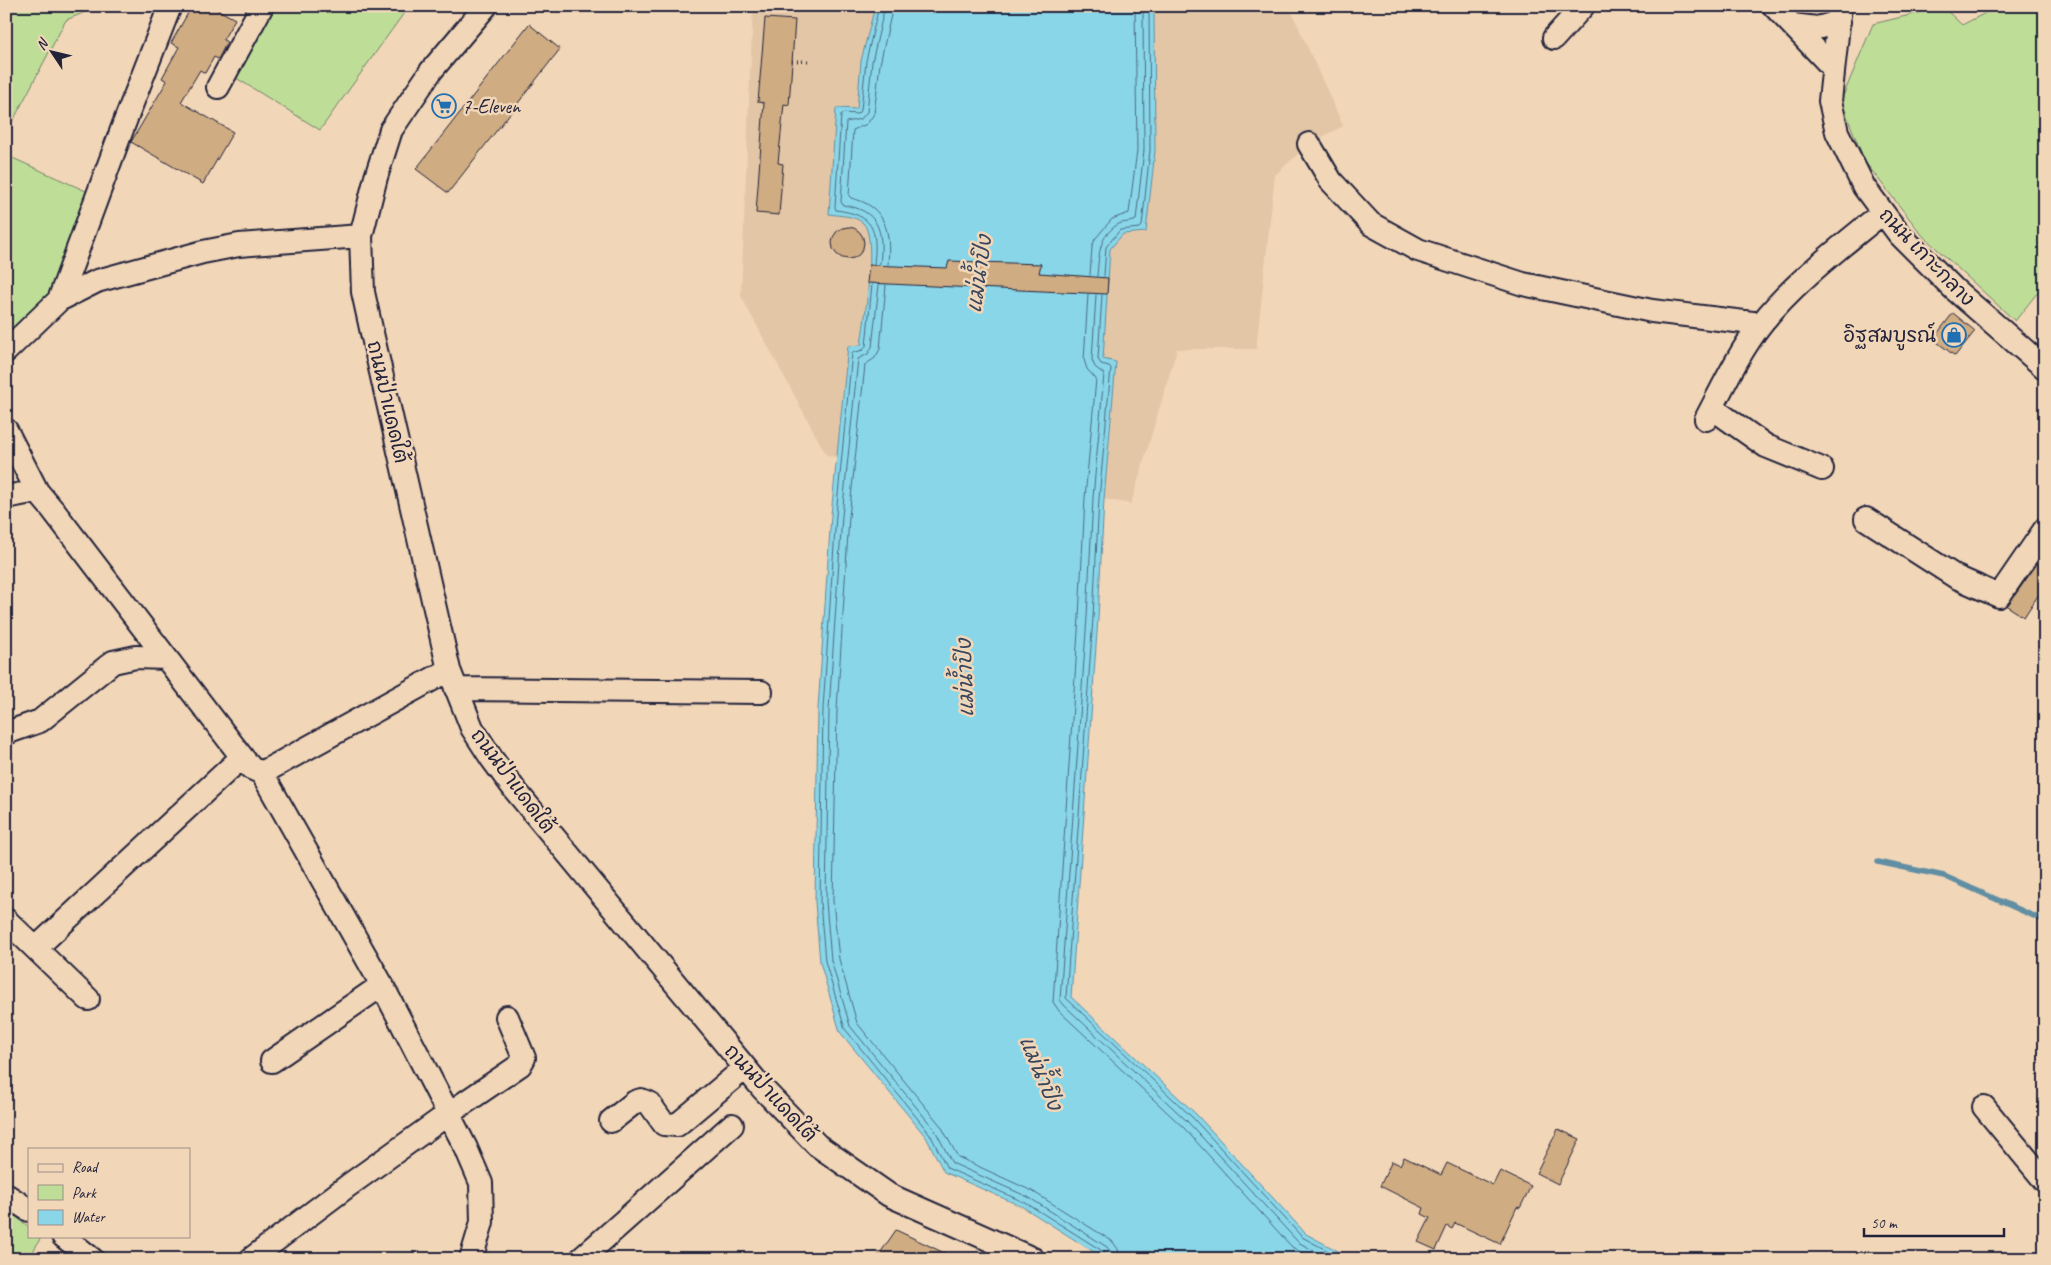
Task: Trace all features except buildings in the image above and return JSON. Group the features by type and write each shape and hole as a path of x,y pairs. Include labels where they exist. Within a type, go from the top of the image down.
{"street":[{"path":"60,300 124,124 170,6"},
{"path":"218,87 262,6"},
{"name":"ถนนป่าแดดใต้","path":"486,6 431,71 391,130 376,176 361,236 363,292 452,680 472,728 492,759 762,1088 817,1145 889,1196 1033,1259"},
{"path":"1554,38 1583,6"},
{"path":"1774,6 1833,68"},
{"path":"1792,26 1817,28 1840,14"},
{"name":"ถนน เกาะกลาง","path":"1840,14 1830,101 1837,132 1864,186 1899,234 1954,289 2045,368"},
{"path":"1310,144 1331,181 1371,224 1418,250 1523,284 1652,311 1760,324"},
{"path":"1822,469 1766,446 1709,414 1745,347 1760,324 1787,294 1882,212"},
{"path":"6,351 60,300 97,281 204,252 239,245 361,236"},
{"path":"6,430 37,491 242,757 251,768 262,773 382,985 466,1148 481,1183 482,1222 471,1259"},
{"path":"6,497 37,491"},
{"path":"1866,519 1956,577 1999,596 2045,530"},
{"path":"6,733 40,722 114,662 136,657 166,658"},
{"path":"262,773 452,680 761,692"},
{"path":"36,948 242,757"},
{"path":"6,920 88,998"},
{"path":"272,1061 382,985"},
{"path":"251,1259 448,1114 520,1064 524,1058 507,1017"},
{"path":"611,1121 635,1102 641,1100 649,1103 664,1124 677,1125 746,1068"},
{"path":"1984,1107 2045,1181"},
{"path":"581,1259 732,1126"},
{"path":"6,1195 28,1209"},
{"path":"66,1238 92,1259"}],"path":[{"path":"792,60 809,61"}],"shaded area":[{"path":"753,6 1289,6 1343,126 1309,144 1275,175 1256,349 1177,349 1131,504 908,462 827,456 741,296"}],"green space":[{"path":"6,6 100,6 66,20 6,134"},
{"path":"273,6 409,6 320,130 233,76"},
{"path":"1999,6 2045,6 2045,283 2015,321 1923,236 1865,162 1841,101 1873,24 1943,7 1962,25"},
{"path":"6,155 88,192 54,293 6,339"},
{"path":"6,1209 28,1226 28,1238 40,1238 29,1259 6,1259"}],"water":[{"name":"แม่น้ำปิง","path":"875,6 1154,6 1155,151 1146,232 1123,234 1110,249 1103,359 1116,362 1104,499 1098,618 1071,997 1196,1114 1306,1234 1353,1259 1105,1259 1023,1207 944,1172 926,1137 840,1032 820,962 815,902 818,709 831,515 848,346 861,345 870,262 867,231 863,223 851,217 829,214 836,108 857,109 861,61"}],"waterway":[{"path":"1878,862 1944,876 2045,921"}],"place":[{"name":"7-Eleven","path":"444,106"},
{"name":"อิฐสมบูรณ์","path":"1954,335"}]}
